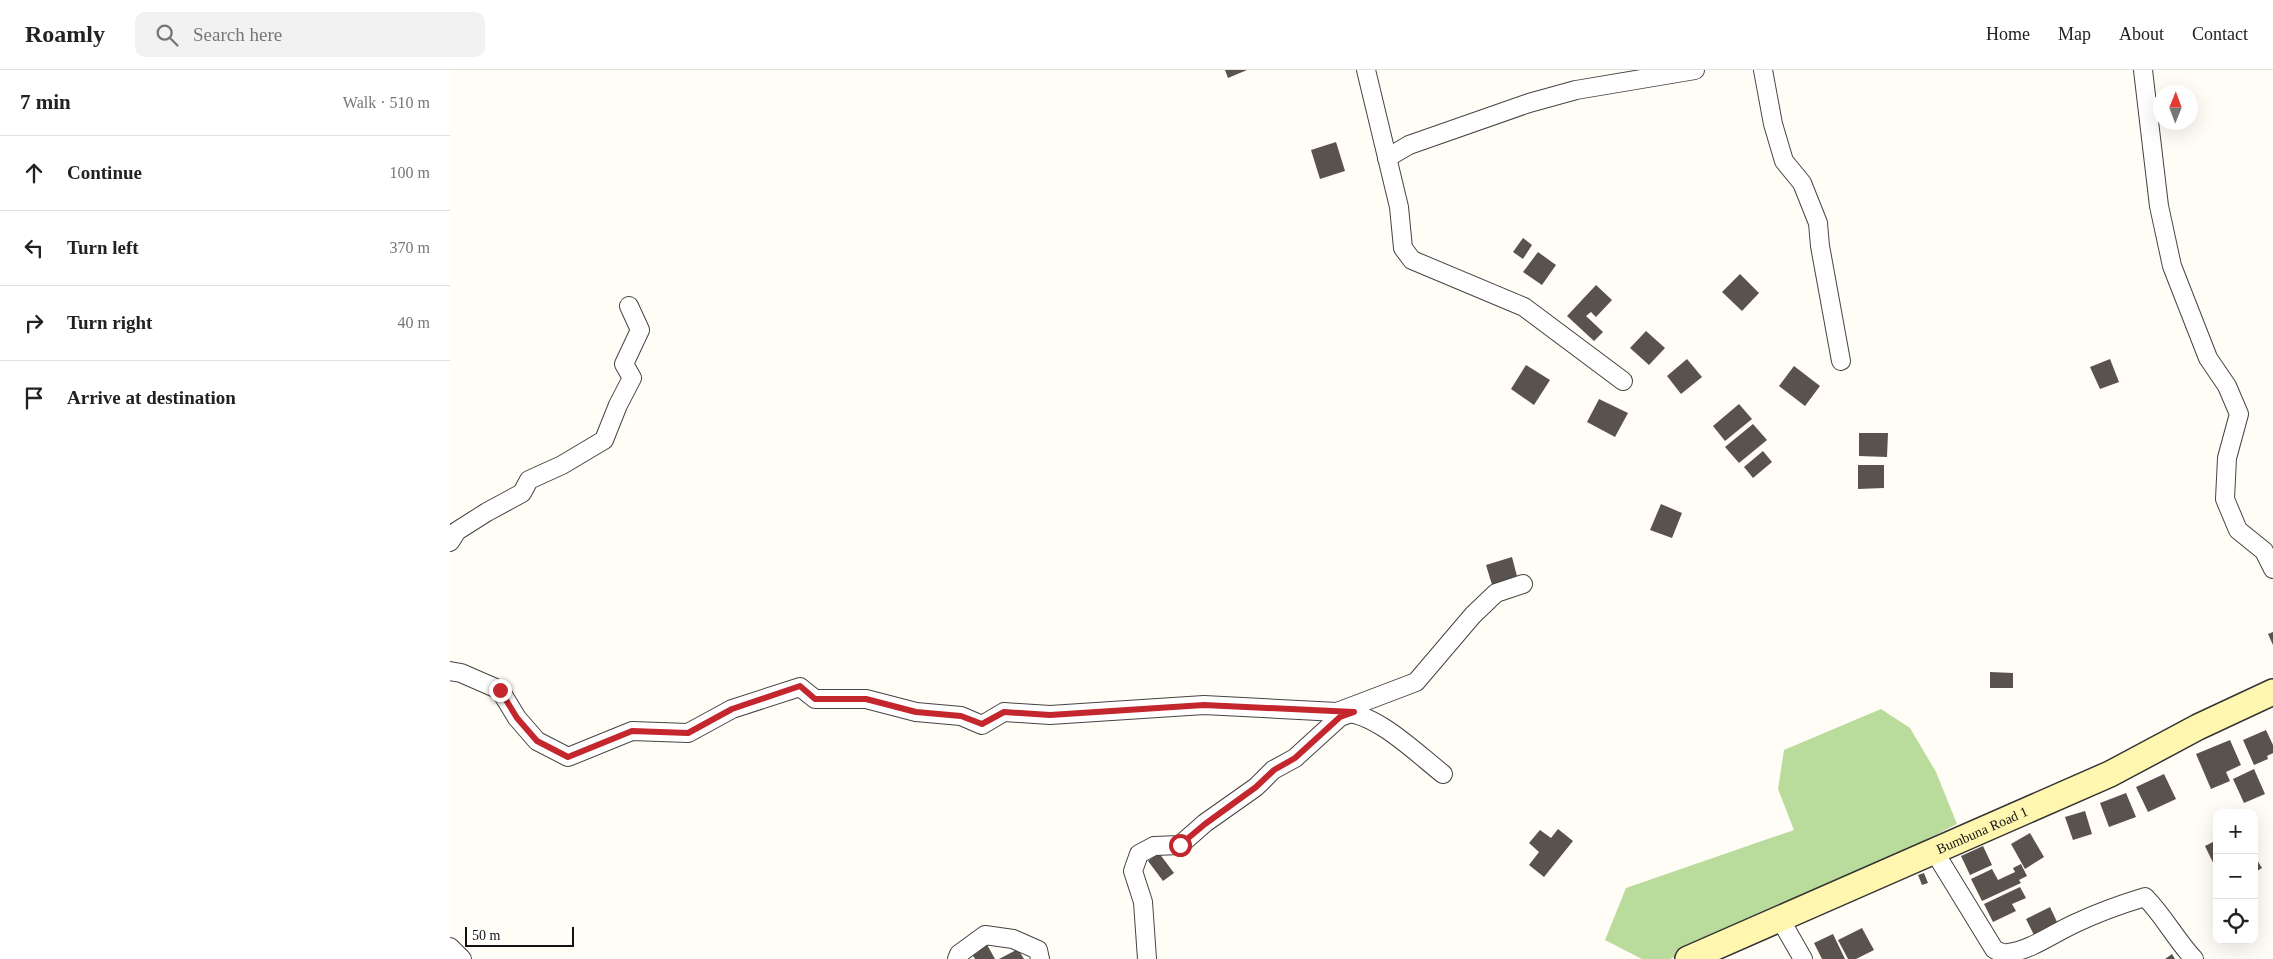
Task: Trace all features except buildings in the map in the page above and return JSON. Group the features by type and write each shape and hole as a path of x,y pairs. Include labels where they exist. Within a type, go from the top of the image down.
{"main road":[{"name":"Bumbuna Road 1","path":"1688,959 1779,917 2110,774 2198,727 2273,692"}],"street":[{"path":"1366,70 1400,208 1403,248 1412,260 1524,307 1623,381"},
{"path":"1387,158 1409,145 1529,103 1576,90 1695,70"},
{"path":"1763,70 1773,124 1784,161 1802,183 1818,224 1820,246 1842,360"},
{"path":"2143,70 2159,206 2172,266 2208,358 2227,386 2238,414 2228,458 2225,499 2238,530 2264,551 2273,570"},
{"path":"450,542 457,531 522,493 529,480 562,465 604,440 618,405 632,378 624,364 640,330 629,306"},
{"path":"1147,959 1143,902 1133,871 1139,854 1154,846 1180,845 1205,824 1256,787 1274,770 1295,758 1346,712 1416,682 1473,615 1496,593 1523,584"},
{"path":"450,671 461,673 500,690 517,718 537,741 568,757 632,731 688,733 732,709 800,686 815,699 866,699 916,712 961,716 982,724 1004,712 1050,715 1204,705 1346,712 1412,746 1443,774"},
{"path":"1934,851 1994,948 2000,952 2006,954 2026,947 2092,916 2145,897 2160,912 2194,959"},
{"path":"1779,917 1803,959"},
{"path":"958,959 959,954 985,936 1012,939 1038,950 1040,959"},
{"path":"450,947 462,959"}],"green space":[{"path":"1881,709 1910,728 1936,772 1957,824 1882,862 1670,959 1642,959 1605,940 1626,888 1794,830 1778,789 1784,750"}],"route":[{"path":"500,690 517,718 537,741 568,757 632,731 688,733 732,709 800,686 815,699 866,699 916,712 961,716 982,724 1004,712 1050,715 1204,705 1354,712 1340,717 1295,758 1274,770 1256,787 1205,824 1180,845"}]}
